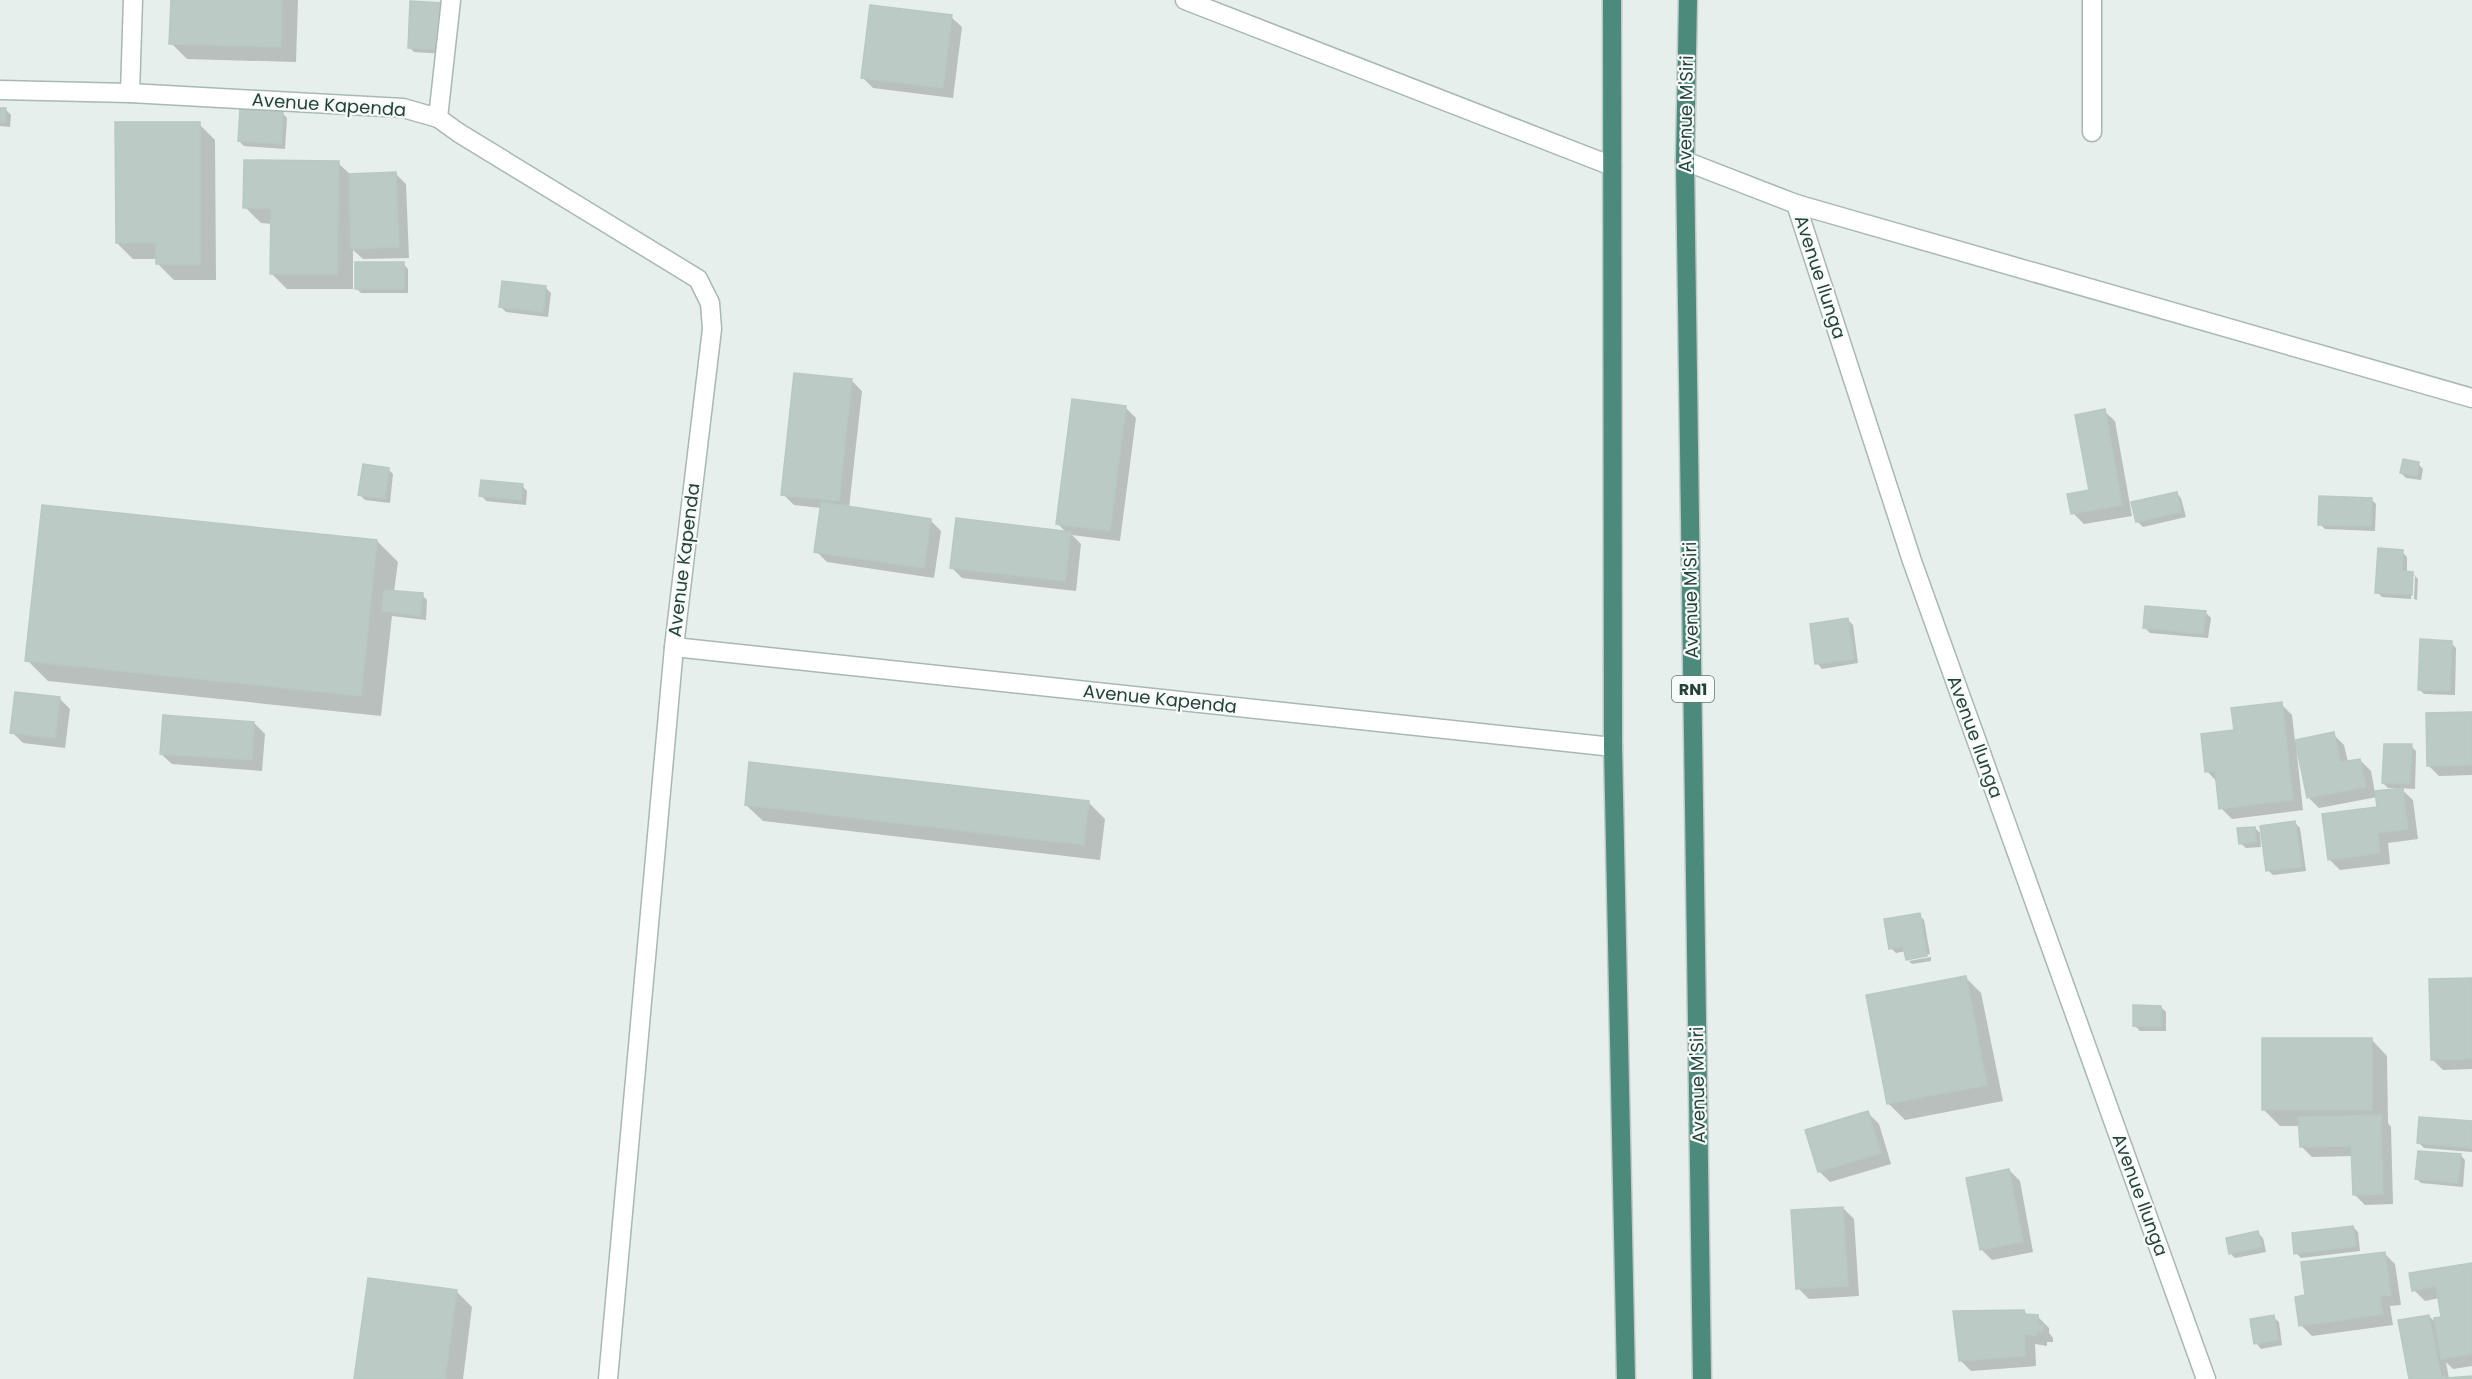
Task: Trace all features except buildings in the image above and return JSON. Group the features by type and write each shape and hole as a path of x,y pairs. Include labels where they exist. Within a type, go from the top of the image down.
{"highway":[{"path":"1612,0 1613,747 1626,1379"},
{"name":"Avenue M'Siri","path":"1688,0 1685,161 1702,1379"}],"street":[{"path":"130,93 133,0"},
{"path":"438,118 451,0"},
{"path":"1185,0 1612,165"},
{"path":"2092,0 2092,132"},
{"name":"Avenue Kapenda","path":"0,90 130,93 403,108 438,118 459,134 698,279 710,303 712,329 674,647 1613,747"},
{"name":"Avenue Ilunga","path":"1685,161 1796,204 1916,572 2206,1379"},
{"path":"1796,204 2472,398"},
{"path":"608,1379 674,647"}]}
